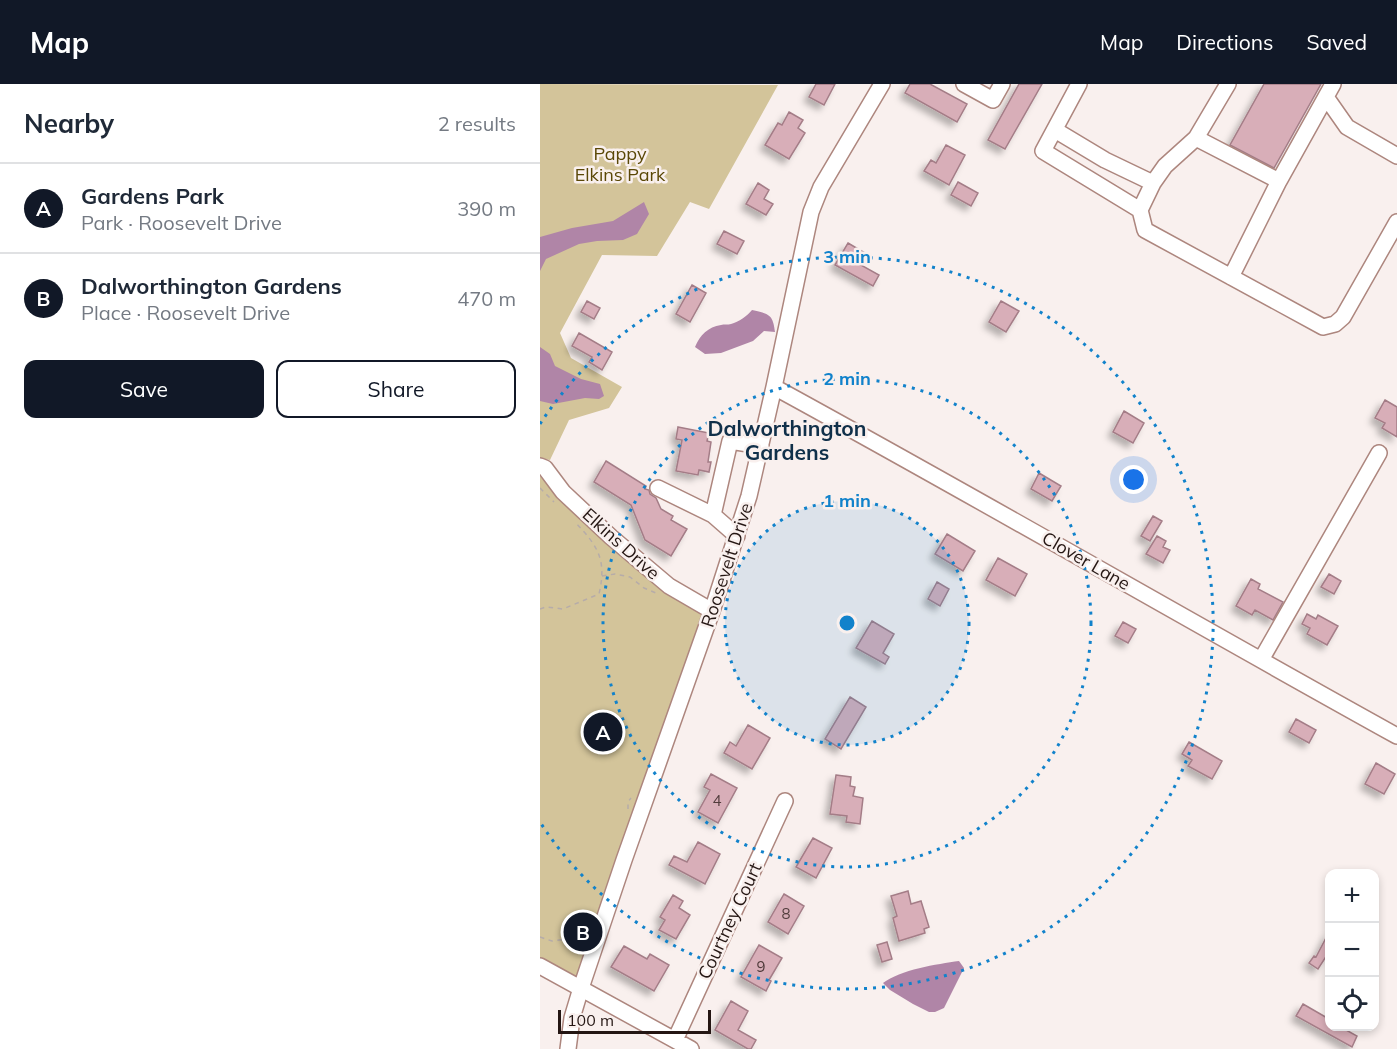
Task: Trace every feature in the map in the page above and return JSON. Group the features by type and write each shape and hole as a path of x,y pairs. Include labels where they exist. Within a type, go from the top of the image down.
{"street":[{"path":"964,84 993,100 1002,84"},
{"path":"1079,84 1043,152 1140,210"},
{"path":"1228,84 1196,138 1165,166 1153,183 1140,210 1146,230 1323,327 1335,324 1343,317 1397,222"},
{"name":"Roosevelt Drive","path":"568,1049 572,1018 581,988 712,611 749,496 811,212 821,186 878,86"},
{"path":"1329,91 1347,127 1397,156"},
{"path":"1231,277 1279,181 1329,91"},
{"path":"1054,130 1105,160 1153,183"},
{"path":"1196,138 1279,181"},
{"name":"Clover Lane","path":"774,387 1397,736"},
{"path":"713,514 730,441 761,446"},
{"path":"1261,660 1379,453"},
{"name":"Elkins Drive","path":"540,466 545,468 563,492 611,537 669,586 712,611"},
{"path":"657,489 713,514 736,536"},
{"name":"Courtney Court","path":"675,1040 786,801"},
{"path":"540,966 691,1049"}],"path":[{"path":"540,488 560,507"},
{"path":"540,609 546,607 563,609 599,594 603,568 598,551 574,520"},
{"path":"602,576 615,574 630,577 644,588 661,595"}],"green space":[{"name":"Pappy Elkins Park","path":"540,84 778,85 709,209 690,202 657,256 602,255 560,333 571,358 622,387 609,408 569,420 550,460 540,458"},
{"path":"540,476 558,496 707,613 577,986 540,965"}],"shaded area":[{"path":"644,202 649,214 637,234 623,240 579,244 546,259 540,271 540,237 572,228 613,221"},
{"path":"752,310 769,316 775,332 764,331 753,341 721,353 705,354 695,347 708,330 737,322"},
{"path":"540,347 550,354 555,366 581,379 600,384 604,396 599,399 585,398 553,404 540,401"},
{"path":"959,961 964,968 944,1008 935,1012 929,1012 913,1004 883,983 909,971"}],"building":[{"path":"816,84 835,84 824,105 809,97"},
{"path":"910,84 930,84 967,104 957,122 905,93"},
{"path":"1019,84 1042,84 1005,149 988,140"},
{"path":"1264,84 1321,84 1274,168 1230,145"},
{"path":"789,112 803,120 798,128 805,133 789,159 765,145 778,123 782,125"},
{"path":"946,145 965,155 949,185 924,171 931,160 936,163"},
{"path":"958,182 978,193 971,206 951,195"},
{"path":"758,183 769,190 764,199 773,204 766,215 746,204"},
{"path":"724,231 744,241 737,254 717,244"},
{"path":"848,243 865,253 859,264 879,275 873,286 835,265"},
{"path":"692,285 706,293 690,322 676,314"},
{"path":"587,301 600,308 594,319 581,312"},
{"path":"1001,301 1019,311 1006,332 989,322"},
{"path":"579,333 612,352 602,370 589,362 592,357 572,346"},
{"path":"1385,400 1397,407 1397,437 1382,428 1385,423 1375,418"},
{"path":"1124,411 1144,423 1133,443 1113,432"},
{"path":"678,427 709,433 707,441 711,442 708,462 711,462 709,472 699,470 698,475 676,471 682,440 676,439"},
{"path":"606,461 646,486 645,489 656,498 661,509 673,516 671,520 687,529 671,556 645,540 631,505 594,482"},
{"path":"1039,473 1061,486 1052,501 1031,489"},
{"path":"1153,516 1162,521 1150,541 1141,536"},
{"path":"947,534 975,551 963,571 935,554"},
{"path":"1157,536 1166,541 1163,547 1170,550 1163,563 1146,554"},
{"path":"998,558 1027,574 1015,596 986,580"},
{"path":"1329,574 1341,581 1334,594 1321,587"},
{"path":"1251,579 1260,584 1258,589 1283,602 1273,620 1255,610 1252,615 1236,606"},
{"path":"937,582 949,589 940,606 928,599"},
{"path":"1307,614 1316,619 1318,615 1338,626 1327,645 1307,634 1310,628 1302,624"},
{"path":"872,621 894,634 883,653 889,657 885,664 856,648"},
{"path":"1123,622 1136,629 1128,643 1115,636"},
{"path":"850,697 866,707 841,749 825,739"},
{"path":"1296,719 1316,730 1309,743 1289,732"},
{"path":"748,725 770,738 752,769 724,753 730,742 736,746"},
{"path":"1189,742 1222,761 1212,779 1188,766 1192,760 1182,754"},
{"path":"1376,763 1395,774 1384,794 1365,784"},
{"path":"711,774 737,788 718,823 698,812 710,790 704,787"},
{"path":"836,775 851,777 850,786 855,787 853,796 863,798 860,824 846,822 847,816 830,814"},
{"path":"813,838 832,848 816,878 796,867"},
{"path":"698,842 720,854 705,884 669,865 674,856 687,862"},
{"path":"908,891 911,904 921,901 929,927 924,929 925,933 899,941 893,918 897,916 891,896"},
{"path":"784,894 804,906 788,934 768,922"},
{"path":"673,895 683,901 679,908 690,915 676,939 659,930 665,920 660,917"},
{"path":"1325,940 1325,958 1318,969 1309,963 1314,956 1316,957"},
{"path":"887,942 892,959 882,962 877,945"},
{"path":"759,945 782,958 769,980 771,981 766,991 741,977"},
{"path":"624,946 647,959 650,954 669,965 654,991 611,967"},
{"path":"731,1001 748,1011 738,1030 756,1040 751,1049 715,1030"},
{"path":"1303,1004 1325,1017 1325,1031 1348,1031 1357,1036 1352,1047 1296,1016"}],"place":[{"name":"Gardens Park","path":"603,732"},
{"name":"Dalworthington Gardens","path":"583,932"}],"district":[{"name":"Dalworthington Gardens","path":"787,441"}]}
